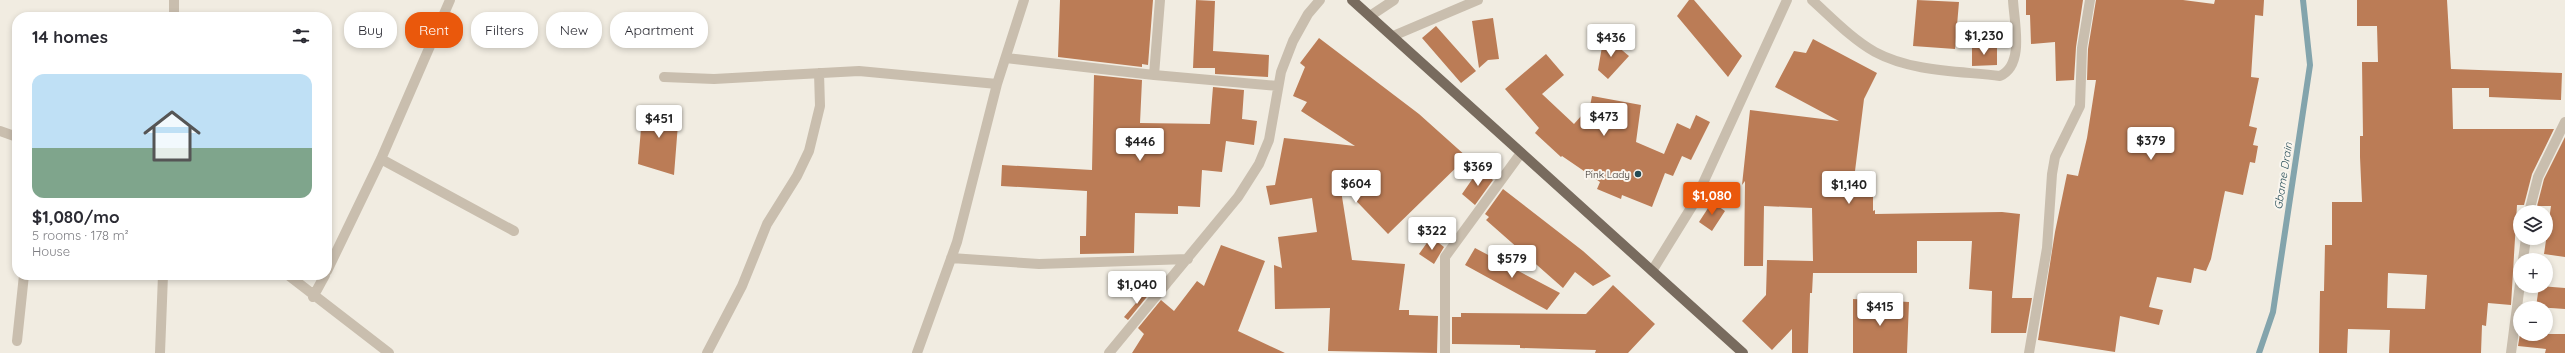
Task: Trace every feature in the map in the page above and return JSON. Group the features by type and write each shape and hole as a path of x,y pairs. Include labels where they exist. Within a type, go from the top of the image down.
{"main road":[{"path":"1352,0 1743,353"}],"street":[{"path":"174,0 174,12"},
{"path":"332,261 381,158 450,0"},
{"path":"919,352 952,258 997,84 1024,0"},
{"path":"1154,75 1160,0"},
{"path":"1109,353 1238,197 1259,164 1269,140 1278,86 1293,41 1308,14 1320,0"},
{"path":"1370,16 1394,0"},
{"path":"1393,36 1478,0"},
{"path":"1652,271 1694,202 1788,0"},
{"path":"1812,0 1859,41 1893,60 1911,66 2000,76 2008,72 2016,57 2013,0"},
{"path":"2028,353 2047,248 2055,157 2080,106 2082,48 2090,0"},
{"path":"1006,58 1154,75 1278,86"},
{"path":"664,77 714,79 859,71 997,84"},
{"path":"707,353 744,280 767,224 797,176 809,151 820,106 819,73"},
{"path":"2531,205 2538,177 2565,122"},
{"path":"0,131 12,135"},
{"path":"1445,353 1445,257 1521,153"},
{"path":"381,158 514,231"},
{"path":"952,258 1039,264 1188,259"},
{"path":"17,341 23,280"},
{"path":"160,353 163,280"},
{"path":"294,280 389,353"},
{"path":"313,296 322,280"},
{"path":"2511,353 2519,293"}],"building":[{"path":"1060,0 1153,0 1148,65 1142,64 1142,67 1058,57"},
{"path":"1196,0 1215,1 1213,51 1269,55 1268,77 1215,74 1215,68 1193,68"},
{"path":"1689,0 1694,0 1742,56 1728,77 1677,16"},
{"path":"1917,0 1959,2 1955,49 1913,46"},
{"path":"2026,0 2083,0 2076,47 2074,80 2056,81 2055,42 2031,44 2030,15 2026,15"},
{"path":"2096,0 2183,0 2214,4 2215,0 2264,0 2263,16 2255,15 2251,77 2259,78 2249,126 2257,128 2253,145 2258,146 2255,163 2250,162 2243,195 2225,191 2211,259 2206,271 2194,268 2191,283 2157,277 2149,307 2163,310 2159,325 2120,316 2115,352 2038,340 2055,232 2067,174 2078,176 2087,138 2096,80 2087,80 2088,49"},
{"path":"2357,0 2447,0 2451,69 2562,73 2561,100 2489,97 2489,88 2452,88 2453,129 2554,129 2532,174 2524,205 2513,205 2513,245 2515,245 2511,305 2488,303 2486,326 2482,325 2481,353 2389,353 2390,330 2348,329 2347,353 2319,353 2320,291 2324,291 2325,245 2332,245 2332,202 2362,202 2360,136 2363,136 2362,62 2378,62 2377,26 2357,26","holes":["2388,273 2427,275 2425,309 2387,308"]},
{"path":"1493,18 1499,59 1488,60 1479,68 1472,21"},
{"path":"1436,26 1476,71 1461,83 1422,38"},
{"path":"1604,35 1629,56 1608,79 1598,70"},
{"path":"1319,38 1419,114 1467,157 1388,234 1340,184 1352,260 1405,264 1399,310 1409,310 1409,315 1438,316 1437,353 1328,351 1330,308 1275,309 1274,265 1282,268 1278,237 1317,232 1312,198 1270,205 1266,186 1275,185 1284,138 1355,146 1301,111 1307,102 1293,96 1305,67 1300,63"},
{"path":"1813,39 1877,73 1864,99 1855,171 1873,171 1873,211 1875,210 1875,214 2002,212 2020,214 2012,298 2032,298 2026,333 1991,333 1992,291 1969,289 1972,241 1917,241 1917,273 1813,273 1812,293 1810,293 1808,353 1792,353 1792,329 1772,350 1742,321 1766,295 1767,260 1813,261 1812,208 1764,206 1763,266 1744,266 1745,181 1742,185 1750,110 1839,121 1775,87 1794,51 1806,53"},
{"path":"1972,47 1997,47 1997,65 1972,66"},
{"path":"1546,54 1564,75 1542,94 1574,124 1590,106 1592,96 1641,105 1636,142 1664,154 1677,123 1690,129 1696,115 1710,122 1691,160 1682,156 1673,176 1665,173 1652,207 1622,195 1621,199 1597,189 1600,182 1562,156 1561,157 1535,133 1539,128 1505,89"},
{"path":"1094,75 1142,80 1140,123 1210,124 1213,87 1244,90 1242,119 1257,121 1254,145 1226,141 1222,172 1202,170 1200,207 1178,206 1178,214 1135,213 1134,253 1080,254 1080,236 1086,236 1087,191 1001,186 1002,165 1092,170"},
{"path":"643,105 679,111 674,175 638,164"},
{"path":"2565,137 2565,257 2553,255 2553,253 2544,253 2545,245 2553,245 2553,205 2537,205 2544,179"},
{"path":"1480,168 1493,180 1475,205 1462,194"},
{"path":"1503,189 1583,251 1611,276 1593,286 1575,272 1563,288 1486,220 1489,217 1485,214"},
{"path":"1712,202 1725,211 1712,231 1699,222"},
{"path":"1431,237 1444,247 1434,264 1419,254"},
{"path":"1221,245 1265,261 1238,331 1285,353 1132,353 1144,334 1138,328 1161,300 1174,311 1197,281 1204,286"},
{"path":"1475,248 1560,293 1547,310 1465,265"},
{"path":"1613,285 1655,324 1628,353 1595,353 1596,350 1520,348 1520,345 1452,344 1452,317 1461,317 1461,313 1586,314"},
{"path":"2553,287 2565,288 2565,309 2553,308 2553,301 2537,301 2538,293 2553,293"},
{"path":"1147,290 1150,293 1128,320 1124,317"},
{"path":"1853,299 1909,302 1907,353 1853,353"},
{"path":"2553,334 2565,334 2565,353 2545,353 2546,349 2518,346 2519,341 2553,341"}],"waterway":[{"name":"Gbame Drain","path":"2259,353 2273,312 2310,65 2303,0"}],"place":[{"name":"Pink Lady","path":"1638,174"}]}
